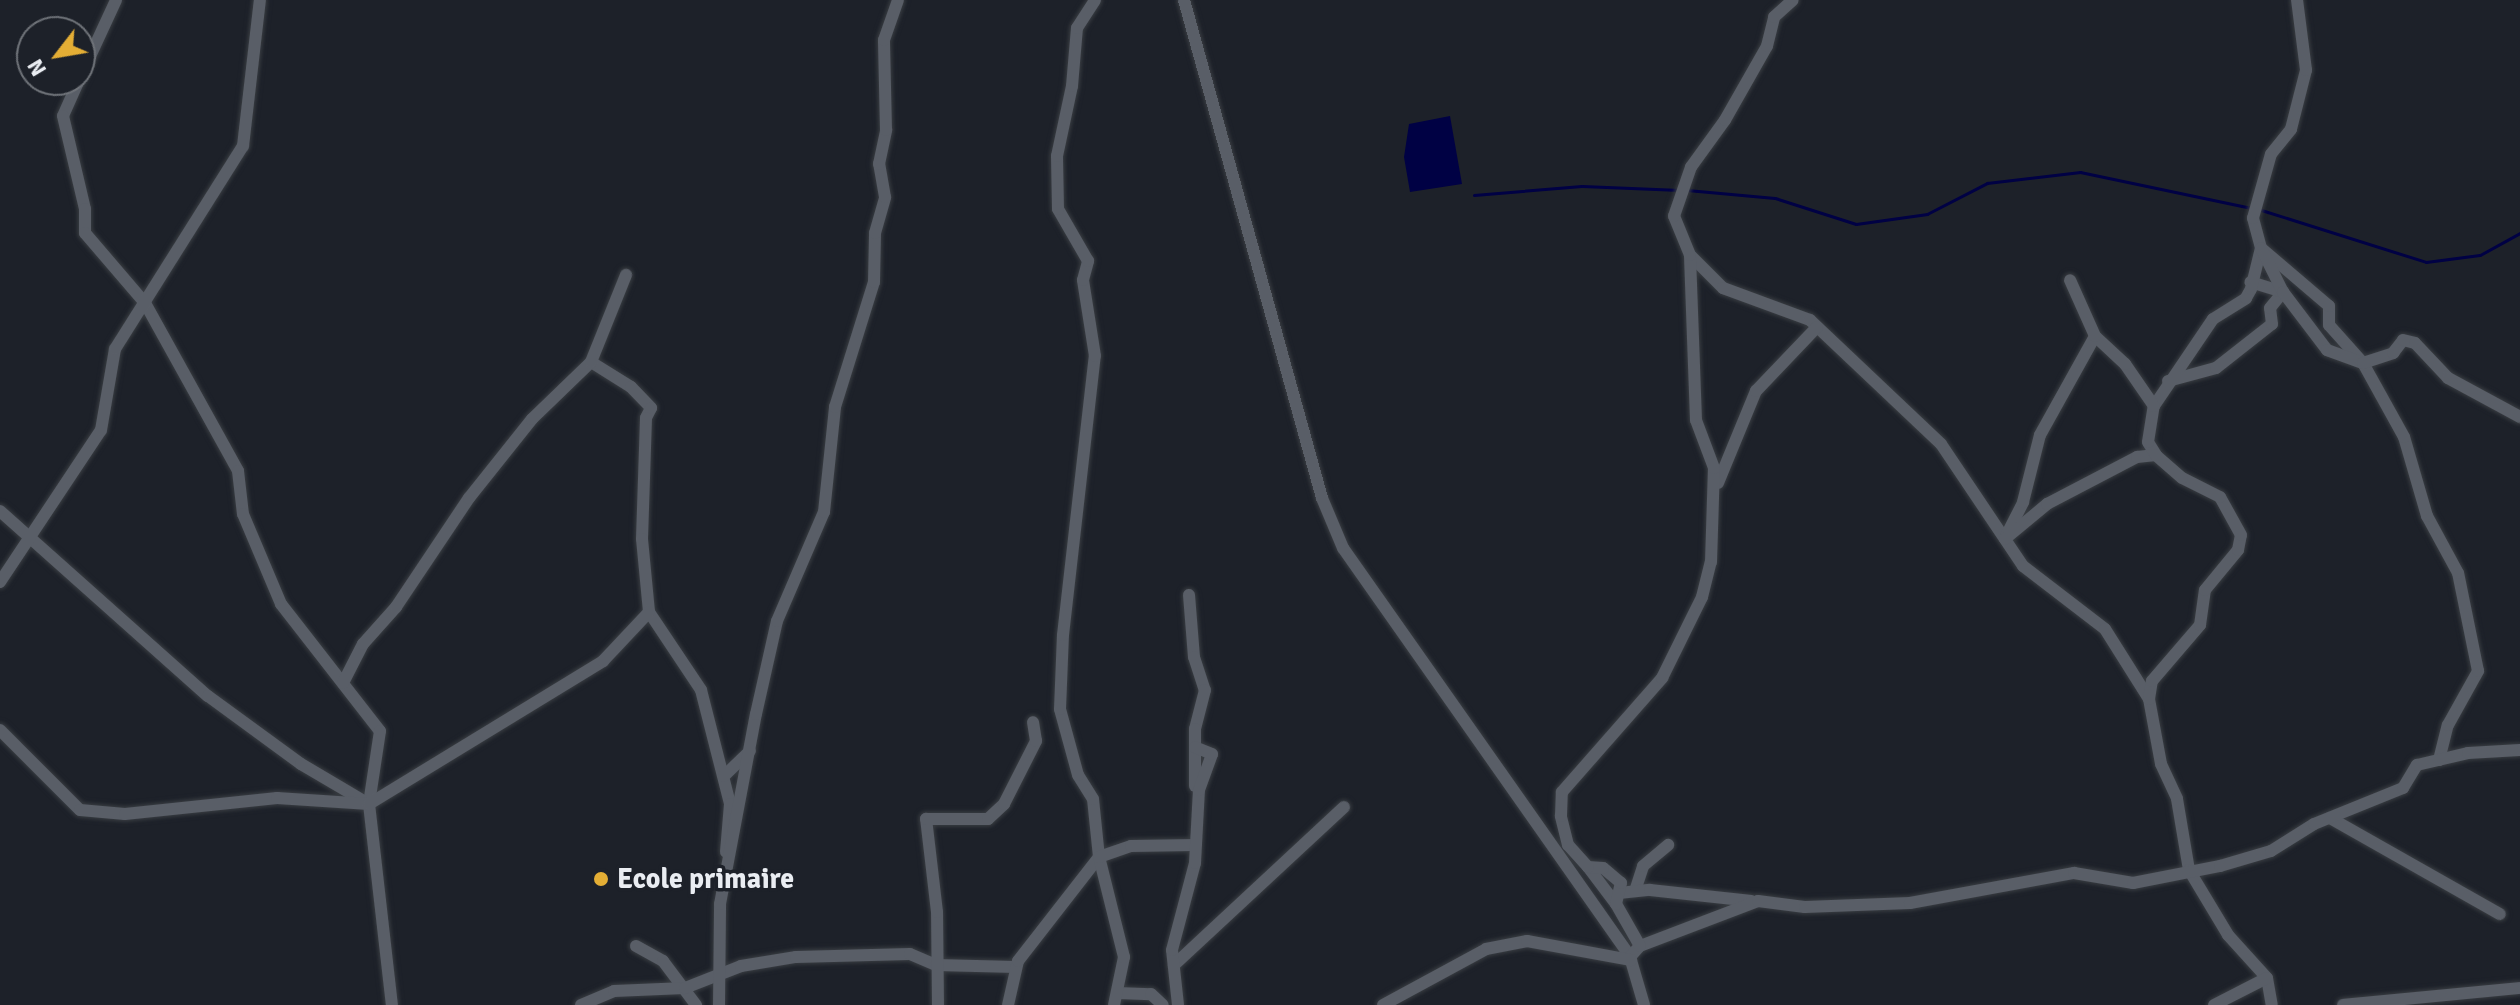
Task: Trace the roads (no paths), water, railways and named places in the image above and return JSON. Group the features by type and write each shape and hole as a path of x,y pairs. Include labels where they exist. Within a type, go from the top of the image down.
{"street":[{"path":"96,44 116,0"},
{"path":"0,582 28,535 101,430 115,349 243,146 260,0"},
{"path":"726,868 754,745 777,621 824,512 835,407 874,282 875,233 885,197 879,164 886,130 884,40 898,0"},
{"path":"1095,0 1077,28 1072,86 1057,156 1058,209 1088,261 1083,280 1095,356 1063,635 1060,709 1078,775 1093,799 1099,857 1124,957 1116,999 1151,994 1163,1005"},
{"path":"1184,0 1300,421 1343,548 1630,959 1644,1005"},
{"path":"1640,946 1617,899 1568,845 1561,816 1562,792 1662,678 1702,597 1711,562 1716,494 1714,468 1696,420 1690,255 1674,216 1680,190 1767,46 1774,17 1793,0"},
{"path":"2297,0 2307,62 2291,129 2271,154 2253,218 2261,248 2283,292 2327,350 2363,363 2393,353 2403,340 2415,343 2448,378 2520,417"},
{"path":"72,96 63,116 85,209 85,233 145,303 238,471 243,514 281,604 380,731 369,804 392,1005"},
{"path":"2261,248 2246,298 2213,319 2167,381 2154,406 2148,442 2156,455 2182,478 2220,497 2241,535 2238,550 2205,590 2200,625 2152,681 2149,699 2161,764 2177,799 2189,870 2228,935 2267,978 2272,1005"},
{"path":"2261,248 2329,306 2329,325 2363,363 2404,437 2427,516 2458,573 2477,648 2474,684 2448,725 2439,760"},
{"path":"1690,255 1723,288 1817,327 1941,444 2023,566 2105,629 2149,699"},
{"path":"343,683 363,644 396,607 469,498 532,419 591,362 626,275"},
{"path":"2070,280 2095,336 2125,364 2154,406"},
{"path":"2251,282 2283,292"},
{"path":"2167,381 2203,374 2237,355 2272,324 2270,308 2283,292"},
{"path":"1716,494 1756,391 1817,327"},
{"path":"2005,539 2023,502 2040,435 2095,336"},
{"path":"591,362 631,387 651,408 646,418 642,539 649,612 701,690 730,804 718,976 719,1005"},
{"path":"2005,539 2047,504 2137,457 2156,455"},
{"path":"0,511 208,696 301,764 369,804"},
{"path":"1178,1005 1172,950 1185,915 1195,845 1196,809 1212,754 1195,747 1205,690 1194,657 1189,595"},
{"path":"0,730 80,810 125,814 277,798 369,804 603,661 649,612"},
{"path":"938,1005 937,912 926,819 988,819 1004,804 1036,741 1033,722"},
{"path":"724,776 754,745"},
{"path":"1589,899 1617,899 1642,891 1805,907 1910,903 2074,873 2133,883 2271,851 2330,818 2403,788 2417,765 2520,750"},
{"path":"1174,965 1344,807"},
{"path":"2330,818 2500,914"},
{"path":"1008,1005 1016,967 1099,857 1131,846 1195,845"},
{"path":"1642,891 1643,866 1668,845"},
{"path":"1630,959 1640,946 1758,901"},
{"path":"1383,1005 1486,949 1527,941 1630,959"},
{"path":"636,946 663,961 696,1005"},
{"path":"581,1005 614,991 685,988 758,961 796,957 910,954 936,965 1016,967"},
{"path":"2214,1005 2267,978"},
{"path":"2343,1005 2520,988"}],"waterway":[{"path":"1687,190 1775,198 1856,224 1927,214 1987,183 2080,172 2251,208"},
{"path":"1474,195 1582,186 1680,190"},
{"path":"2258,209 2426,262 2480,255 2520,233"}],"place":[{"name":"Ecole primaire","path":"601,879"}]}
